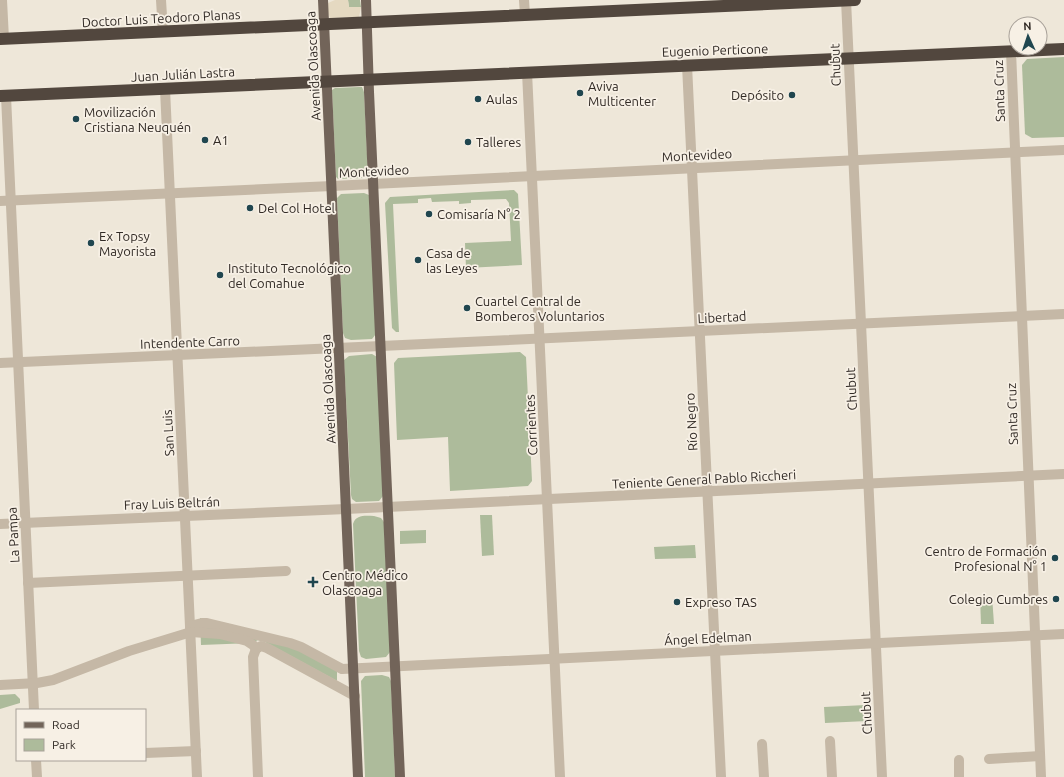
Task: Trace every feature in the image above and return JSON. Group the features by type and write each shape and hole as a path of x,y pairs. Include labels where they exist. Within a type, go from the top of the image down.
{"highway":[{"name":"Doctor Luis Teodoro Planas","path":"2,39 525,15 686,4 855,0"},
{"name":"Eugenio Perticone","path":"1048,49 1064,48"},
{"name":"Eugenio Perticone","path":"368,79 1008,51"},
{"name":"Juan Julián Lastra","path":"3,96 368,79"}],"main road":[{"name":"Avenida Olascoaga","path":"323,0 358,777"},
{"path":"366,0 368,79 400,777"}],"street":[{"path":"2,0 2,39"},
{"path":"161,0 163,32"},
{"path":"524,0 525,15"},
{"name":"Chubut","path":"846,0 852,161 882,777"},
{"name":"Santa Cruz","path":"1011,56 1041,777"},
{"name":"Río Negro","path":"687,65 721,777"},
{"name":"Corrientes","path":"527,72 560,777"},
{"name":"San Luis","path":"165,89 198,777"},
{"name":"La Pampa","path":"3,96 5,201 18,362 34,709"},
{"name":"Montevideo","path":"5,201 532,177 1064,150"},
{"name":"Libertad","path":"381,346 1064,314"},
{"name":"Intendente Carro","path":"0,363 381,346"},
{"name":"Teniente General Pablo Riccheri","path":"346,509 1064,474"},
{"name":"Fray Luis Beltrán","path":"0,524 346,509"},
{"path":"28,583 286,571"},
{"name":"Ángel Edelman","path":"191,629 202,623 207,623 290,643 301,647 339,668 1064,634"},
{"path":"0,685 32,684 53,680 191,629 240,639 250,643 256,648"},
{"path":"256,648 261,646 267,648 355,696"},
{"path":"256,648 253,657 258,777"},
{"path":"830,740 832,777"},
{"path":"762,744 764,777"},
{"path":"146,753 196,751"},
{"path":"989,759 1040,756"},
{"path":"958,760 959,777"},
{"path":"36,761 37,777"}],"green space":[{"path":"348,0 360,0 361,7 349,7"},
{"path":"1064,57 1064,137 1032,138 1025,134 1022,65 1027,59"},
{"path":"362,87 364,92 368,175 363,178 338,179 336,177 332,90 335,88"},
{"path":"514,190 518,194 522,265 466,268 465,243 511,241 509,203 506,199 471,200 471,203 459,204 459,201 432,202 431,198 418,199 418,203 393,204 399,332 396,332 392,328 385,203 390,197"},
{"path":"364,193 369,195 376,334 372,339 351,340 345,338 343,333 337,198 341,194"},
{"path":"520,352 526,357 532,481 528,486 450,491 448,437 397,440 394,363 398,358"},
{"path":"372,354 377,357 383,496 379,501 356,502 352,499 351,495 344,360 349,356"},
{"path":"480,515 492,515 494,555 482,556"},
{"path":"374,516 381,518 384,522 390,652 386,657 366,659 361,657 359,651 353,524 359,517"},
{"path":"426,530 426,543 400,544 400,531"},
{"path":"695,545 696,558 655,559 654,547"},
{"path":"992,596 994,624 981,624 980,597"},
{"path":"200,618 283,639 337,663 337,681 265,642 258,640 252,643 201,645"},
{"path":"382,675 389,677 391,681 395,777 365,777 361,681 365,676"},
{"path":"15,694 20,699 20,703 0,709 0,695"},
{"path":"866,705 867,721 825,723 824,707"}],"shaded area":[{"path":"335,0 348,0 349,7 361,7 359,17 330,18 328,13 328,3"}],"place":[{"name":"Aviva Multicenter","path":"580,93"},
{"name":"Depósito","path":"792,95"},
{"name":"Aulas","path":"478,99"},
{"name":"Movilización Cristiana Neuquén","path":"76,119"},
{"name":"A1","path":"205,140"},
{"name":"Talleres","path":"468,142"},
{"name":"Del Col Hotel","path":"250,208"},
{"name":"Comisaría N° 2","path":"429,214"},
{"name":"Ex Topsy Mayorista","path":"91,243"},
{"name":"Casa de las Leyes","path":"418,260"},
{"name":"Instituto Tecnológico del Comahue","path":"220,275"},
{"name":"Cuartel Central de Bomberos Voluntarios","path":"467,308"},
{"name":"Centro de Formación Profesional N° 1","path":"1055,558"},
{"name":"Centro Médico Olascoaga","path":"313,582"},
{"name":"Colegio Cumbres","path":"1056,599"},
{"name":"Expreso TAS","path":"677,602"}]}
